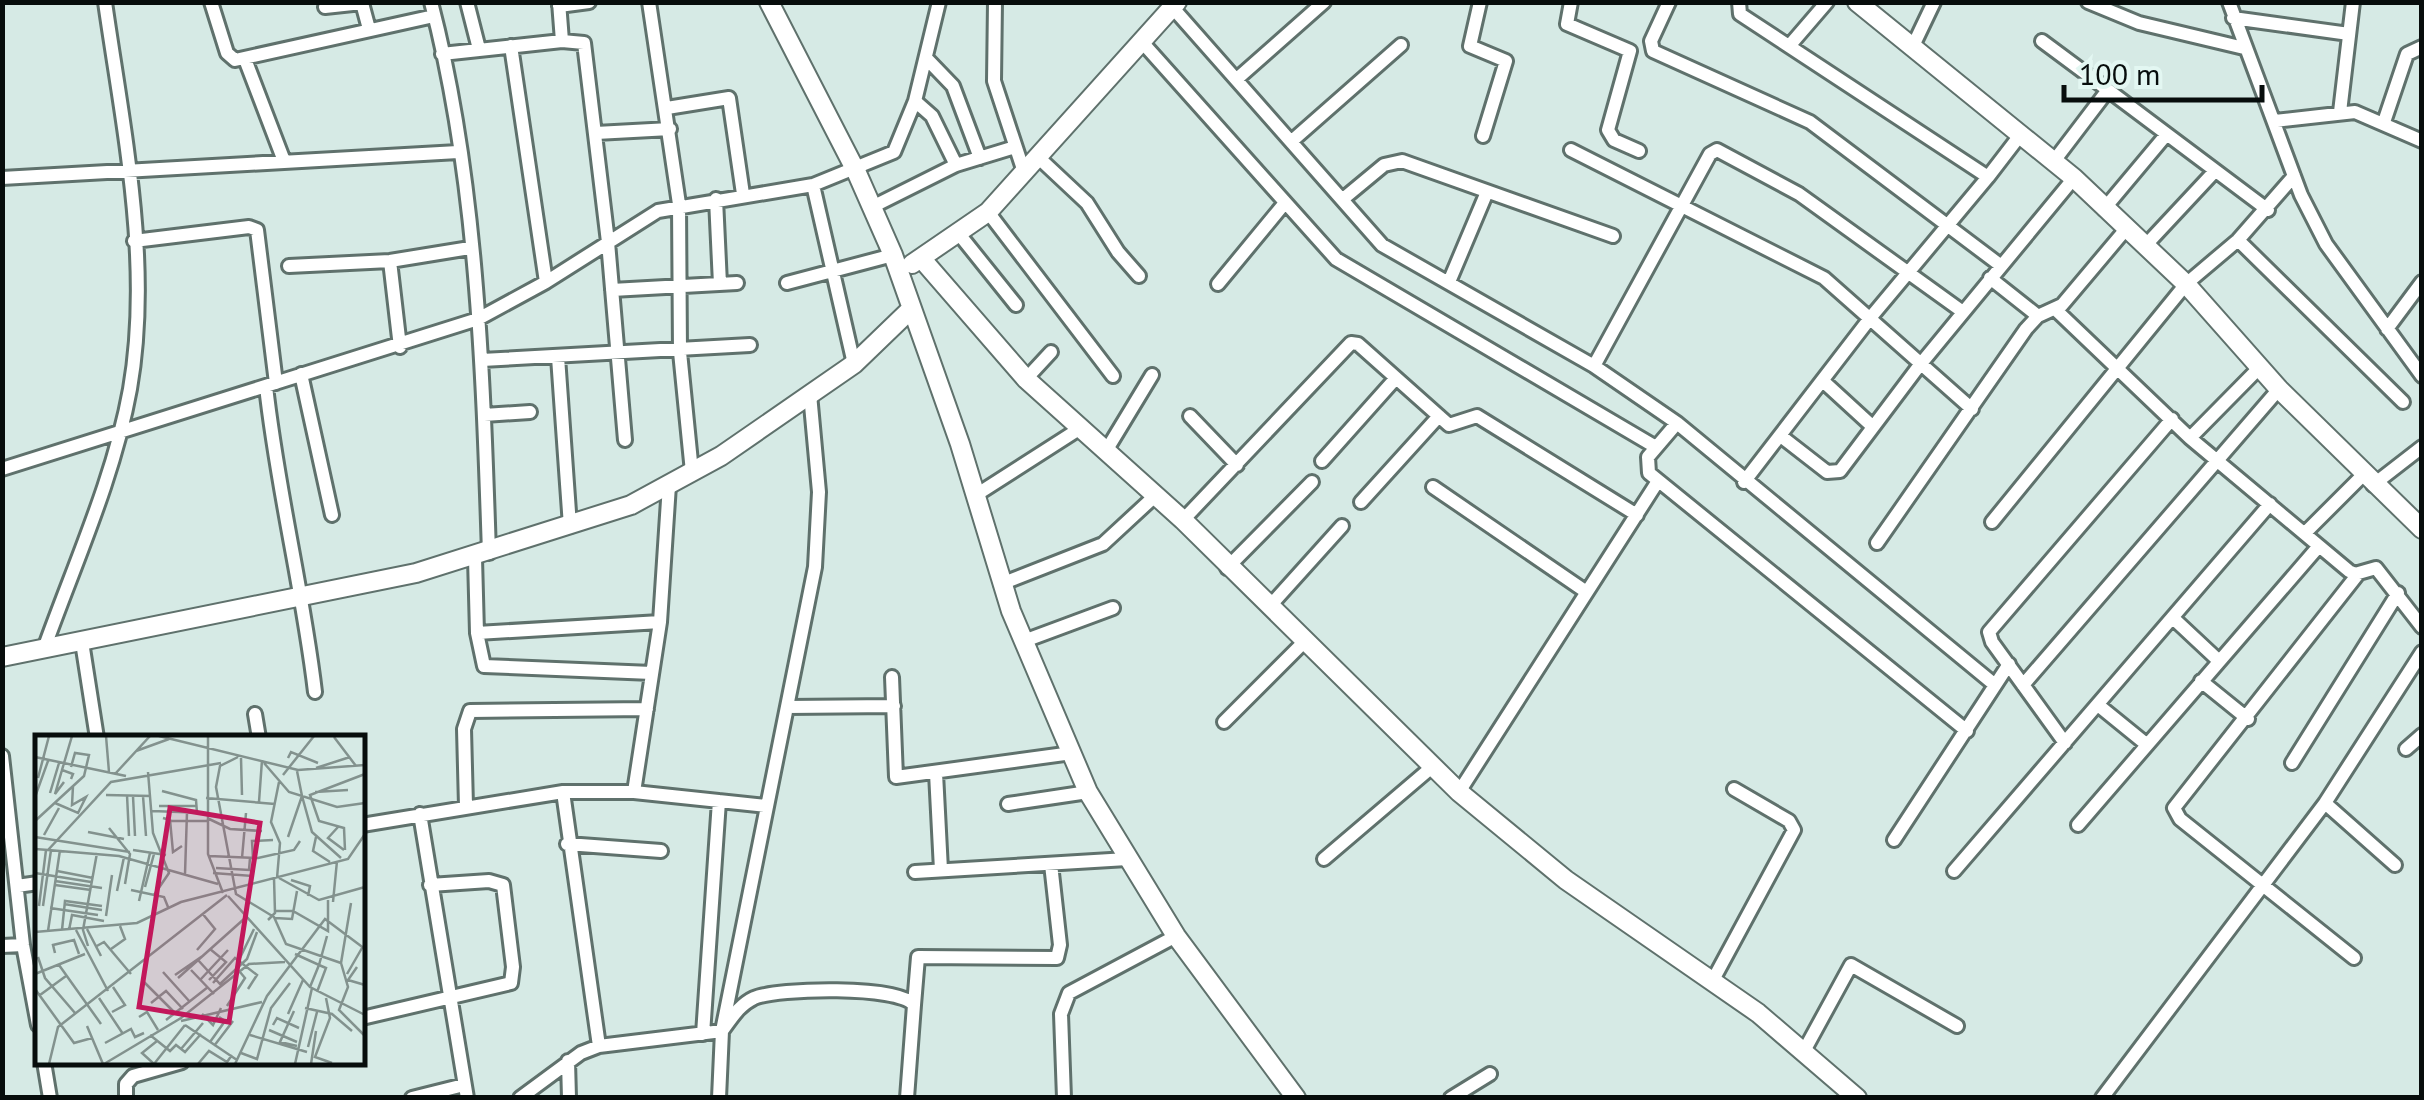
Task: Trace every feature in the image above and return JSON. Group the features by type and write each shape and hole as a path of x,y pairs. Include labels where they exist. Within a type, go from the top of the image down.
{"street":[{"path":"44,650 120,434 134,353 134,241 128,168 105,2"},
{"path":"212,2 227,53 235,60 369,29 432,9 458,152 482,360 482,556 477,633 484,666 652,673"},
{"path":"467,2 479,49"},
{"path":"562,41 559,4 589,2"},
{"path":"648,2 679,204 680,352 692,472"},
{"path":"769,2 856,172 896,264 909,311 976,495 1002,584 1088,792 1176,936 1296,1098"},
{"path":"2,469 301,374 400,347 478,319 546,282 635,223 679,204 813,186 856,172 894,152 915,101 939,2"},
{"path":"995,2 994,81 1024,172"},
{"path":"1238,78 1324,2"},
{"path":"1480,2 1470,46 1506,61 1483,136"},
{"path":"1571,2 1567,24 1630,52 1608,130 1614,140 1639,151"},
{"path":"1669,2 1651,41 1653,51 1785,108 1949,223 2000,265"},
{"path":"1740,2 1740,14 1988,177"},
{"path":"1790,45 1827,2"},
{"path":"1857,2 2074,178 2186,284 2279,389 2422,529"},
{"path":"1913,46 1934,2"},
{"path":"2088,2 2244,48"},
{"path":"2229,2 2294,176 2335,260 2422,376"},
{"path":"2340,112 2353,2"},
{"path":"325,7 362,3 369,29"},
{"path":"787,283 921,258 959,234 988,212 1175,5 1382,245 1594,366 1676,423 1996,685"},
{"path":"2233,18 2349,34"},
{"path":"442,54 576,40 587,50 625,440"},
{"path":"2042,41 2268,210"},
{"path":"1142,42 1319,244 1351,269 1654,446"},
{"path":"1294,140 1401,45"},
{"path":"512,46 546,282"},
{"path":"2384,122 2408,54 2422,47"},
{"path":"245,59 284,161"},
{"path":"926,59 953,86 980,158"},
{"path":"2054,161 2108,90"},
{"path":"667,108 729,98 744,194"},
{"path":"915,101 932,116 956,165"},
{"path":"2276,121 2340,112 2384,122 2422,141"},
{"path":"596,133 670,129"},
{"path":"1744,482 2021,134"},
{"path":"2104,209 2166,135"},
{"path":"872,207 956,165 1014,146"},
{"path":"1571,150 1804,266 1872,317 1919,366 1972,409"},
{"path":"1594,366 1710,154 1722,151 1799,194 1963,312"},
{"path":"2,178 458,152"},
{"path":"1038,158 1087,203 1118,252 1139,276"},
{"path":"1343,198 1392,162 1412,164 1613,236"},
{"path":"2144,246 2215,171"},
{"path":"1992,522 2186,284 2268,210 2294,176"},
{"path":"1782,437 1833,474 1840,471 1919,366 2074,178"},
{"path":"813,186 830,274 854,364"},
{"path":"1449,282 1487,192"},
{"path":"716,199 720,284"},
{"path":"1218,284 1284,204"},
{"path":"988,212 1113,376"},
{"path":"134,241 249,227 257,230 277,468 304,596 315,692"},
{"path":"1877,543 2038,316 2056,310 2126,229"},
{"path":"959,234 1016,304"},
{"path":"2238,240 2403,402"},
{"path":"289,266 390,261 470,248"},
{"path":"921,258 1026,379 1156,495 1458,792 1566,880 1713,980 1804,1051 1856,1098"},
{"path":"390,261 400,347"},
{"path":"1990,278 2038,316"},
{"path":"2387,328 2422,282"},
{"path":"612,290 737,283"},
{"path":"2056,310 2190,438 2318,546 2358,574"},
{"path":"2,657 482,556 631,505 692,472 854,364 909,311"},
{"path":"1182,520 1347,345 1358,344 1449,425 1477,416 1636,514"},
{"path":"482,360 616,356 750,345"},
{"path":"1026,379 1051,352"},
{"path":"558,356 570,526"},
{"path":"2190,438 2259,368"},
{"path":"301,374 332,515"},
{"path":"1106,451 1152,375"},
{"path":"1322,462 1396,378"},
{"path":"1824,382 1872,426"},
{"path":"2023,685 2279,389"},
{"path":"719,1098 722,1032 819,531 810,394"},
{"path":"484,415 530,412"},
{"path":"1190,416 1237,466"},
{"path":"1361,502 1439,416"},
{"path":"2065,742 1990,637 1992,627 2172,420"},
{"path":"1676,423 1654,446 1646,467 1658,481 1967,731"},
{"path":"976,495 1079,429"},
{"path":"2304,533 2368,480 2422,447"},
{"path":"1458,792 1658,481"},
{"path":"1227,568 1312,482"},
{"path":"634,792 660,622 670,484"},
{"path":"1433,487 1585,591"},
{"path":"1002,584 1103,544 1156,495"},
{"path":"1954,871 2270,504"},
{"path":"1268,607 1342,526"},
{"path":"2078,825 2318,546"},
{"path":"2354,958 2174,814 2176,802 2248,719 2358,574 2376,568 2422,627"},
{"path":"2292,763 2398,592"},
{"path":"1024,641 1113,608"},
{"path":"2174,618 2218,661"},
{"path":"477,633 660,622"},
{"path":"1224,722 1306,640"},
{"path":"82,642 98,735"},
{"path":"2102,1098 2325,803 2422,652"},
{"path":"1894,840 2009,664"},
{"path":"892,677 892,772 912,777 1072,752"},
{"path":"2201,682 2248,719"},
{"path":"2098,705 2146,744"},
{"path":"787,707 894,706"},
{"path":"466,806 464,729 470,711 647,709"},
{"path":"256,714 259,735"},
{"path":"2406,748 2422,735"},
{"path":"2,756 23,945 35,1009"},
{"path":"1324,859 1432,767"},
{"path":"936,773 941,870"},
{"path":"1713,980 1794,830 1789,821 1734,789"},
{"path":"365,824 563,792 634,792 767,806"},
{"path":"563,792 567,844 598,1046"},
{"path":"1008,804 1088,792"},
{"path":"703,1034 718,801"},
{"path":"2325,803 2396,864"},
{"path":"412,1098 466,1091 447,996 420,814"},
{"path":"567,844 662,851"},
{"path":"915,872 1127,859"},
{"path":"907,1098 918,956 1057,958 1060,945 1051,864"},
{"path":"365,1017 511,983 506,892 498,881 430,885"},
{"path":"17,886 35,883"},
{"path":"1064,1098 1061,1014 1069,992 1176,936"},
{"path":"2,946 23,945"},
{"path":"1804,1051 1851,965 1958,1026"},
{"path":"520,1098 568,1061 598,1046 722,1032 742,1005 773,993 869,992 898,995 914,1005"},
{"path":"568,1061 570,1098"},
{"path":"44,1065 50,1098"},
{"path":"126,1098 128,1080 149,1066"},
{"path":"1452,1098 1490,1074"}]}
